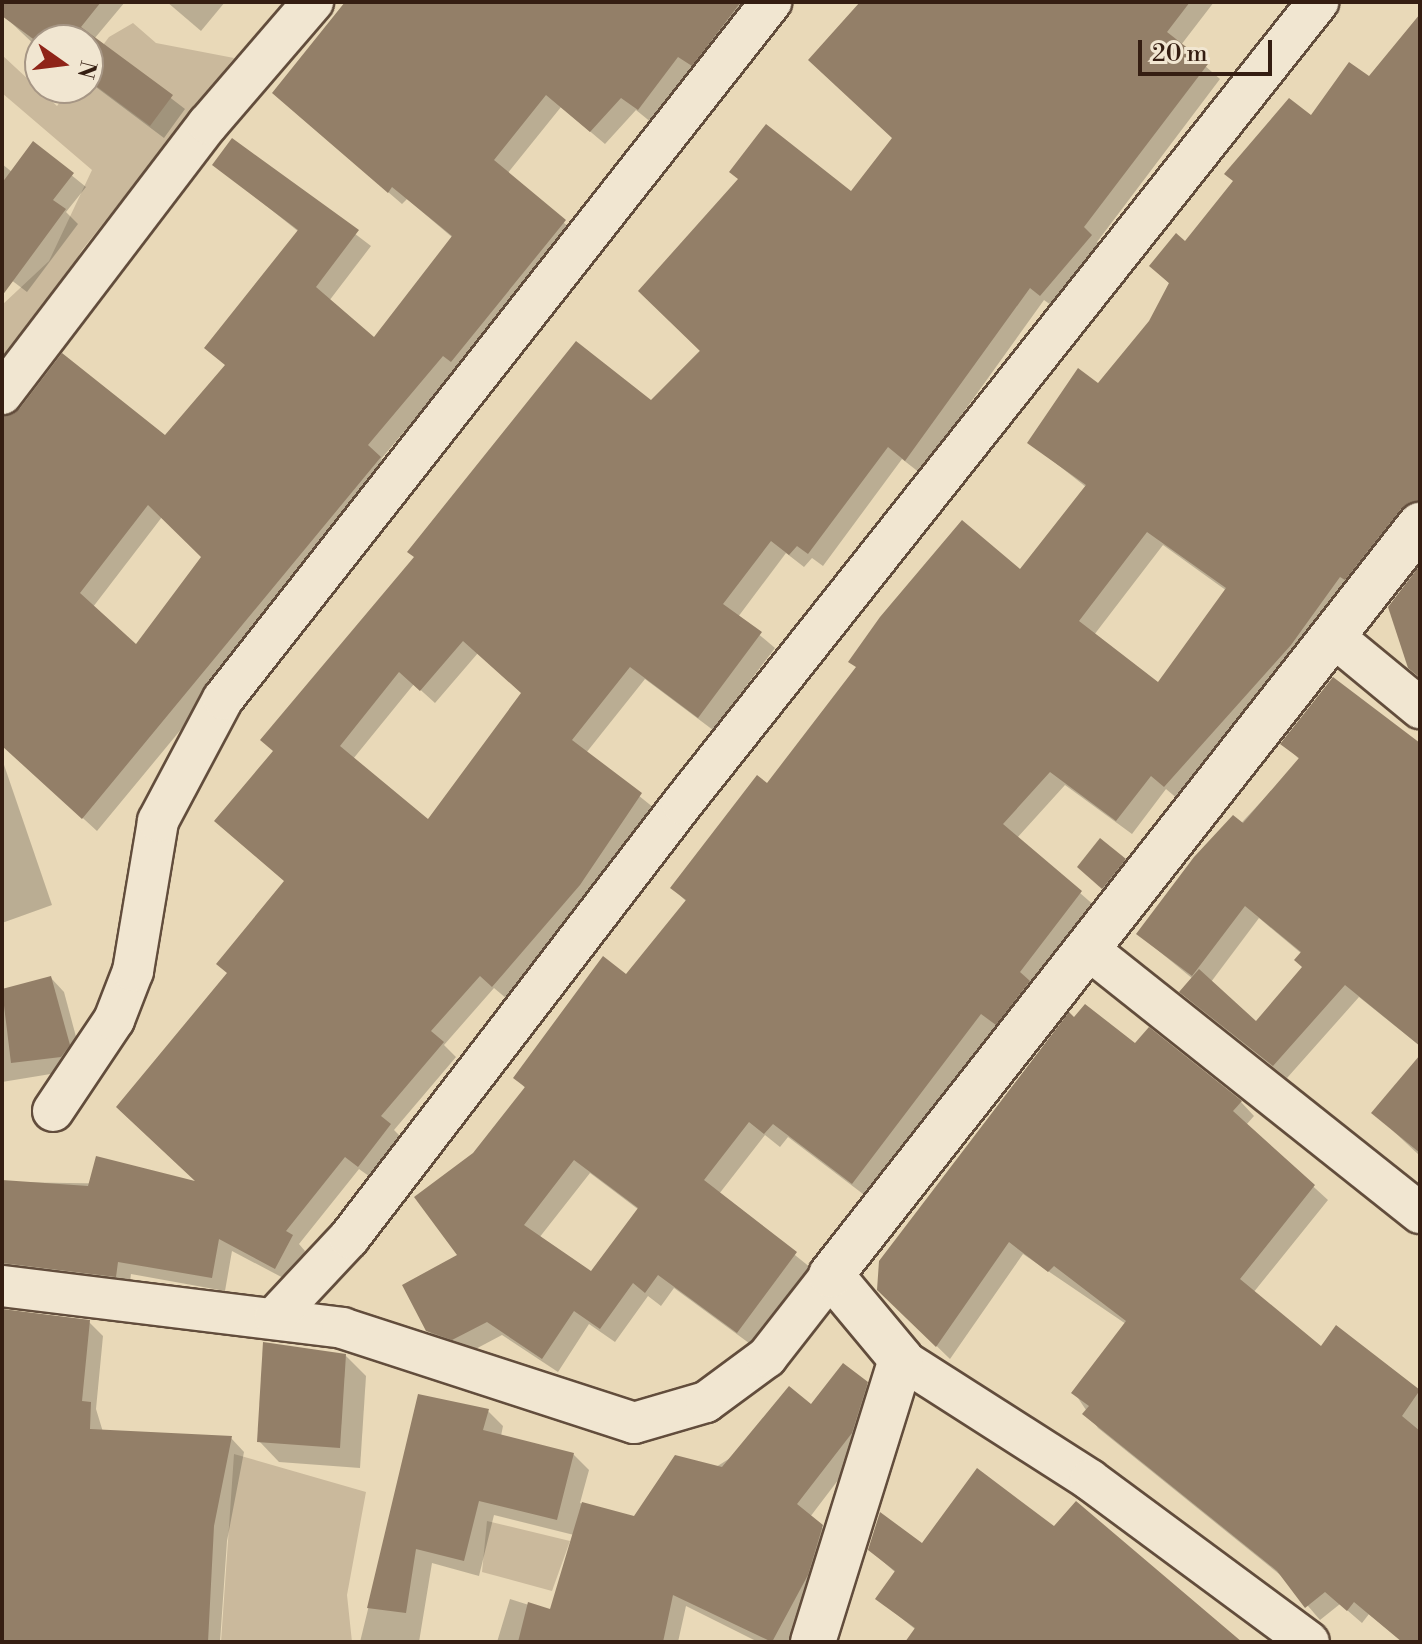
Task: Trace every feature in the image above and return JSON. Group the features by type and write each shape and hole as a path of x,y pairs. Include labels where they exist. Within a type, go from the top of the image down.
{"street":[{"path":"2,394 208,124 313,2"},
{"path":"53,1111 114,1020 133,971 158,821 223,699 771,2"},
{"path":"275,1317 349,1238 682,804 1318,2"},
{"path":"2,1286 275,1317 342,1328 634,1423 706,1402 767,1357 1420,525"},
{"path":"1334,637 1420,708"},
{"path":"1088,949 1420,1213"},
{"path":"831,1275 901,1359 1090,1480 1309,1642"},
{"path":"813,1642 901,1359"}],"shaded area":[{"path":"133,23 156,43 234,58 82,250 2,387 2,305 49,261 92,170 2,93 2,55 24,75 24,104 104,104 104,44 109,37"},
{"path":"234,1454 366,1492 347,1595 352,1642 221,1642"},
{"path":"487,1521 570,1541 552,1591 482,1572"}],"building":[{"path":"2,2 101,2 83,24 24,24 24,32 2,16"},
{"path":"345,2 741,2 692,66 678,57 638,110 621,98 590,132 546,95 494,160 566,220 451,362 443,356 368,445 381,457 82,819 2,746 2,417 20,408 62,353 165,435 225,365 204,348 298,230 212,165 232,138 359,230 316,287 374,337 452,236 392,187 388,193 272,93","holes":["148,505 201,557 136,644 80,593"]},
{"path":"860,2 1190,2 1167,32 1208,64 1084,227 1092,235 1040,296 1030,288 905,461 888,447 808,554 797,546 789,555 771,541 723,604 762,632 698,718 630,667 572,740 642,793 580,885 492,987 480,976 431,1031 444,1042 381,1116 391,1124 358,1167 345,1157 286,1231 293,1235 275,1269 219,1239 212,1278 118,1262 116,1277 2,1263 2,1180 88,1186 96,1156 195,1181 116,1107 227,973 216,964 284,881 214,821 273,751 260,740 414,557 407,552 576,341 651,400 700,351 638,291 738,179 729,172 766,124 851,191 892,138 808,60","holes":["463,641 521,693 428,819 340,746 399,672 420,691"]},
{"path":"1420,14 1420,501 1401,509 1345,580 1340,577 1291,645 1164,787 1151,776 1116,821 1050,772 1003,824 1082,891 1020,972 1030,981 996,1025 981,1014 852,1184 773,1124 764,1134 749,1122 704,1180 797,1252 737,1333 658,1275 645,1293 633,1283 600,1329 574,1311 542,1359 487,1322 452,1340 426,1331 402,1285 457,1255 414,1197 473,1153 525,1087 513,1078 603,956 626,974 686,900 670,888 757,775 767,783 856,667 848,662 880,617 962,520 1020,569 1086,485 1027,443 1078,368 1098,383 1149,321 1169,283 1149,266 1176,233 1185,241 1233,181 1224,174 1289,98 1311,115 1349,62 1369,76","holes":["1147,532 1226,588 1158,682 1079,621","574,1160 638,1208 591,1271 524,1225"]},
{"path":"104,44 173,95 150,126 104,92"},
{"path":"33,141 74,173 53,200 66,209 2,296 2,183"},
{"path":"1420,565 1420,678 1408,668 1388,607"},
{"path":"1333,677 1420,743 1420,1046 1345,985 1273,1066 1179,992 1199,969 1256,1021 1302,967 1294,960 1301,952 1245,906 1192,976 1136,934 1194,857 1233,815 1243,823 1299,758 1280,744"},
{"path":"1100,838 1126,859 1102,889 1077,867"},
{"path":"51,976 70,1045 61,1057 11,1063 2,989"},
{"path":"1085,1004 1135,1043 1149,1027 1242,1101 1233,1111 1315,1185 1240,1279 1321,1346 1336,1325 1420,1390 1402,1416 1420,1431 1420,1642 1402,1642 1354,1602 1347,1611 1325,1592 1305,1608 1277,1571 1082,1414 1089,1406 1071,1393 1126,1321 1054,1266 1048,1272 1009,1242 936,1347 877,1290 879,1261 1069,1012 1074,1017"},
{"path":"1420,1055 1420,1153 1371,1113"},
{"path":"2,1309 90,1320 82,1401 91,1402 90,1429 232,1436 214,1526 208,1642 3,1642"},
{"path":"263,1342 346,1354 340,1448 257,1442"},
{"path":"843,1363 868,1382 852,1433 797,1504 823,1525 808,1575 772,1642 673,1595 663,1642 518,1642 528,1602 550,1609 582,1502 634,1516 675,1455 722,1467 789,1386 811,1404"},
{"path":"418,1394 489,1409 483,1430 574,1453 557,1520 479,1501 464,1561 416,1549 406,1613 367,1608"},
{"path":"977,1468 1054,1526 1076,1501 1242,1642 905,1642 915,1628 875,1599 895,1571 868,1550 880,1512 922,1543"}]}
